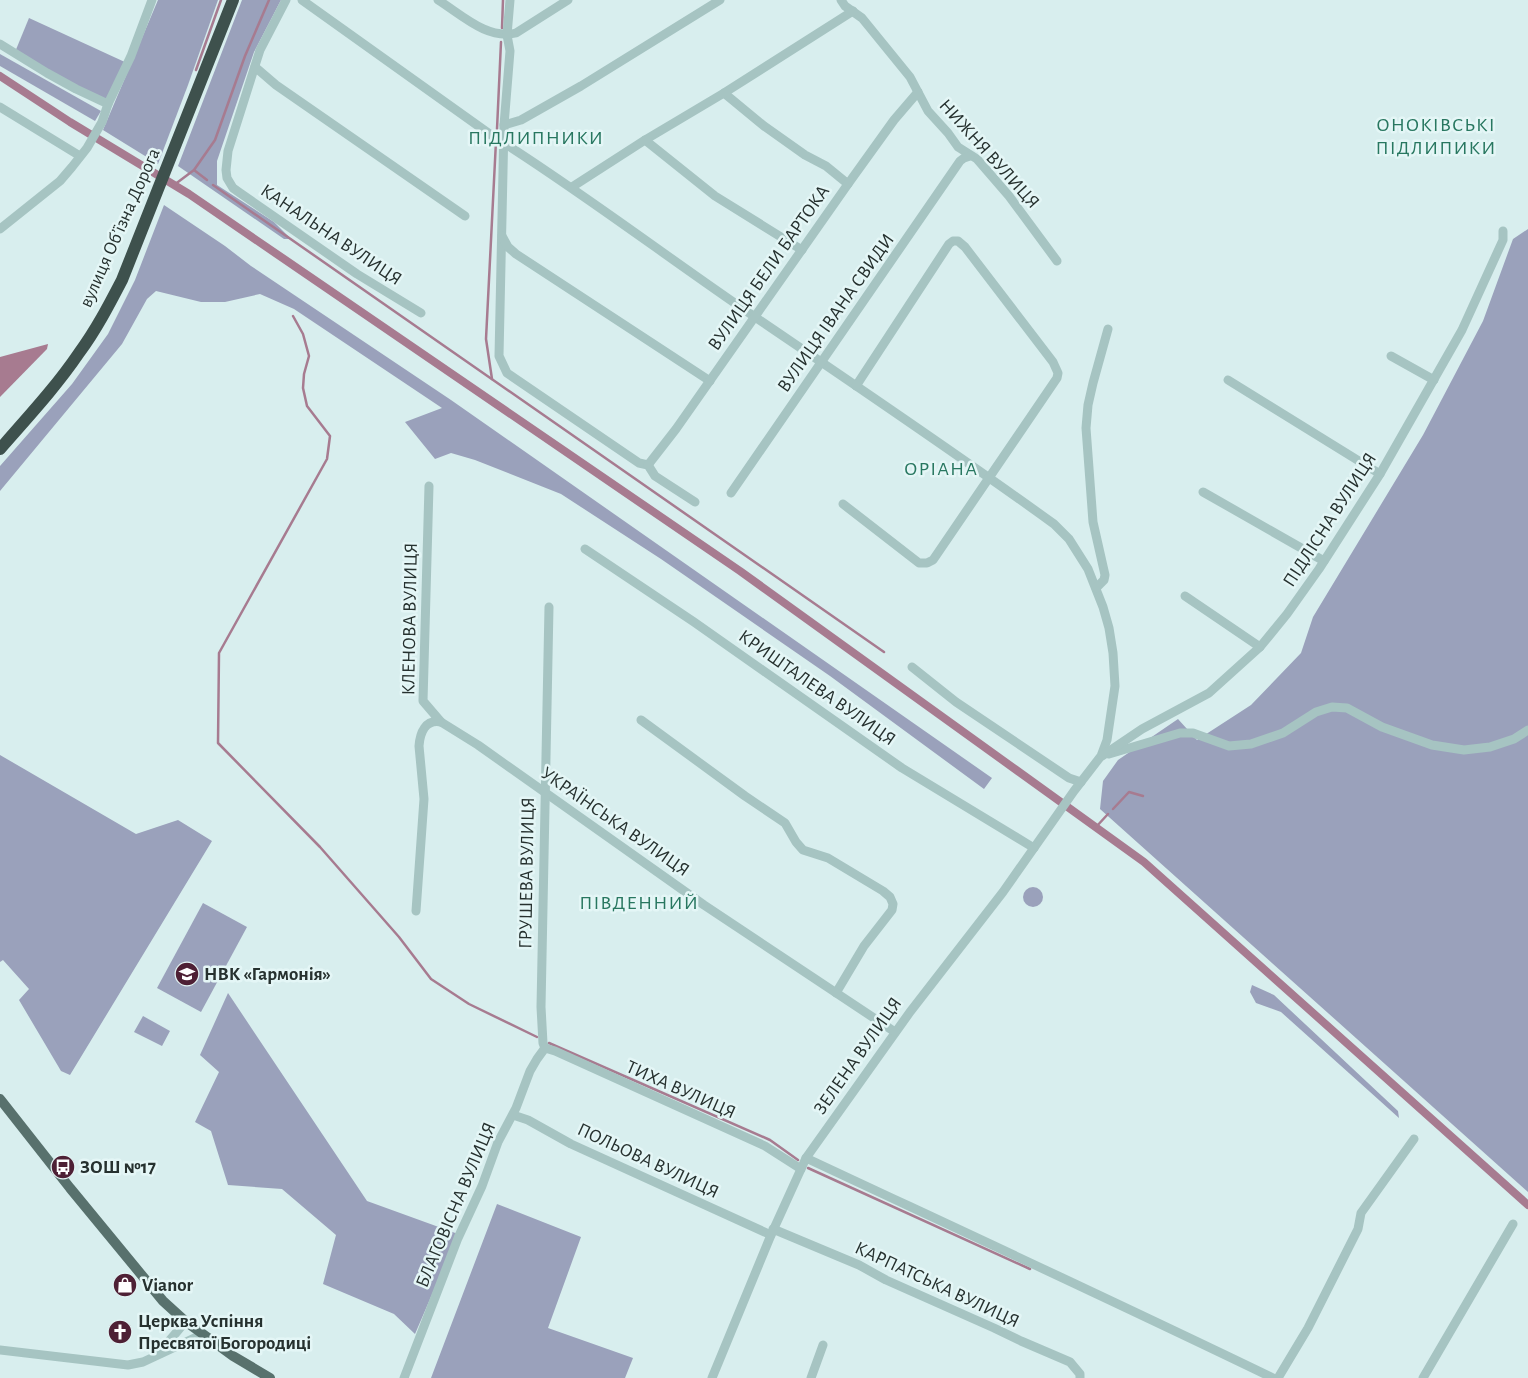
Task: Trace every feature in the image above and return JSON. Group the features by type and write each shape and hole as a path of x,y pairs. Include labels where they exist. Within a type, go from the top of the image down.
{"highway":[{"name":"вулиця Обʼїзна Дорога","path":"0,449 53,388 89,339 122,280 233,0"}],"main road":[{"path":"0,1099 144,1280 163,1301 185,1321 232,1356 270,1378"}],"street":[{"path":"0,229 60,181 87,148 102,122 108,104 131,56 152,0"},
{"path":"286,0 260,50 255,67 276,85 465,216"},
{"path":"302,0 491,135 504,139 755,317 990,478 1054,524 1070,539 1079,552 1096,588 1109,628 1115,686 1107,740 1102,756"},
{"path":"438,0 483,30 507,35 516,33 568,0"},
{"path":"510,0 507,35 510,51 504,125 499,356 507,373 639,463 648,465 655,476 695,502"},
{"path":"504,125 521,120 581,86 720,0"},
{"name":"НИЖНЯ ВУЛИЦЯ","path":"841,0 845,6 862,18 910,77 928,111 940,123 958,147 976,159 1009,196 1057,261"},
{"path":"572,187 853,11"},
{"path":"0,44 47,73 108,104"},
{"name":"КАНАЛЬНА ВУЛИЦЯ","path":"255,67 228,151 227,178 233,188 357,274 420,313"},
{"name":"ВУЛИЦЯ БЕЛИ БАРТОКА","path":"648,465 710,381 894,120 918,92"},
{"path":"724,93 764,126 804,155 826,166 848,184"},
{"path":"0,107 80,156"},
{"path":"645,140 715,196 802,250"},
{"name":"ВУЛИЦЯ ІВАНА СВИДИ","path":"731,493 960,161 970,156"},
{"name":"ПІДЛІСНА ВУЛИЦЯ","path":"1102,756 1142,729 1209,693 1260,648 1287,614 1380,474 1434,380 1462,330 1503,240 1503,231"},
{"path":"502,235 508,247 516,254 710,381"},
{"path":"843,504 919,563 927,564 933,560 990,478 1058,374 1053,362 962,243 953,241 949,244 856,386"},
{"path":"1096,588 1104,580 1105,575 1093,522 1087,416 1093,383 1108,329"},
{"path":"1392,356 1434,380"},
{"path":"1228,380 1380,474"},
{"name":"КЛЕНОВА ВУЛИЦЯ","path":"429,486 423,701 441,722"},
{"path":"1203,492 1324,561"},
{"name":"КРИШТАЛЕВА ВУЛИЦЯ","path":"585,549 694,622 902,768 1034,848"},
{"path":"1185,596 1260,648"},
{"name":"ГРУШЕВА ВУЛИЦЯ","path":"545,1048 543,1043 541,1007 549,607"},
{"path":"912,667 956,702 1069,778 1081,782"},
{"path":"1102,756 1180,734 1193,733 1229,746 1251,744 1283,733 1316,712 1332,707 1347,708 1382,727 1432,745 1464,750 1490,747 1514,739 1528,730"},
{"path":"641,720 785,823 803,850 828,858 876,885 890,897 893,904 892,910 864,946 836,993"},
{"path":"416,911 424,799 418,746 424,727 430,722 441,722"},
{"name":"УКРАЇНСЬКА ВУЛИЦЯ","path":"441,722 478,745 704,905 895,1032"},
{"name":"ЗЕЛЕНА ВУЛИЦЯ","path":"712,1378 772,1232 806,1158 895,1032 1003,892 1074,791 1102,756"},
{"name":"БЛАГОВІСНА ВУЛИЦЯ","path":"404,1378 458,1238 482,1186 504,1129 513,1115 530,1071 545,1048"},
{"name":"ТИХА ВУЛИЦЯ","path":"545,1048 765,1146 801,1169"},
{"name":"ПОЛЬОВА ВУЛИЦЯ","path":"513,1115 528,1120 571,1144 772,1232"},
{"path":"1278,1378 1313,1319 1358,1229 1361,1214 1414,1139"},
{"path":"806,1158 1102,1295 1273,1378"},
{"path":"1423,1378 1513,1224"},
{"name":"КАРПАТСЬКА ВУЛИЦЯ","path":"772,1232 859,1265 895,1284 1070,1362 1080,1374 1080,1378"},
{"path":"161,1352 166,1343 180,1330 185,1321"},
{"path":"0,1350 128,1365 143,1362 202,1334"},
{"path":"811,1378 823,1345"}],"shaded area":[{"path":"158,0 218,0 158,164 103,130"},
{"path":"242,0 281,0 254,52 217,161 217,185 274,222 291,239 284,239 178,166"},
{"path":"29,18 127,63 108,104 15,52"},
{"path":"0,54 101,111 95,121 0,66"},
{"path":"164,205 251,266 451,400 992,778 984,789 830,676 661,559 561,494 475,460 451,453 435,459 405,422 442,408 294,309 260,294 225,302 201,302 156,291 147,299 122,344 0,491 0,466 72,384 108,334 135,280"},
{"path":"1528,229 1528,1192 1100,809 1103,781 1118,760 1178,719 1197,740 1251,705 1301,653 1313,617 1423,435 1483,321 1513,239"},
{"path":"48,344 47,349 0,397 0,357"},
{"path":"0,755 136,834 178,820 212,841 70,1075 61,1071 19,1000 29,989 3,960 0,962"},
{"path":"1029,887 1037,887 1043,893 1043,901 1037,907 1029,907 1023,901 1023,893"},
{"path":"203,903 247,927 201,1012 157,988"},
{"path":"1252,985 1274,995 1398,1111 1399,1118 1281,1012 1256,1003 1250,992"},
{"path":"228,993 367,1201 458,1234 415,1334 394,1314 323,1284 336,1235 282,1189 228,1185 211,1131 195,1122 219,1072 200,1055"},
{"path":"143,1016 170,1031 162,1046 134,1032"},
{"path":"497,1204 581,1237 548,1328 633,1358 625,1378 431,1378"}],"waterway":[{"path":"196,70 221,0"},
{"path":"174,185 194,170 215,140 245,56 269,0"},
{"path":"502,28 503,0"},
{"path":"497,129 501,42"},
{"path":"0,76 70,122 189,194 740,571 1144,862 1528,1205"},
{"path":"492,379 486,339 496,141"},
{"path":"194,170 207,180"},
{"path":"213,185 884,652"},
{"path":"293,316 303,334 309,356 304,374 303,388 307,406 330,436 327,459 219,653 218,743 320,847 399,937 431,979 469,1004 537,1037"},
{"path":"1113,809 1129,792 1143,796"},
{"path":"1096,827 1108,814"},
{"path":"549,1043 770,1140 798,1160"},
{"path":"808,1168 1030,1269"}],"place":[{"name":"НВК «Гармонія»","path":"187,974"},
{"name":"ЗОШ №17","path":"63,1167"},
{"name":"Vianor","path":"125,1285"},
{"name":"Церква Успіння Пресвятої Богородиці","path":"120,1332"}],"district":[{"name":"ОНОКІВСЬКІ ПІДЛИПИКИ","path":"1436,136"},
{"name":"ПІДЛИПНИКИ","path":"536,138"},
{"name":"ОРІАНА","path":"941,469"},
{"name":"ПІВДЕННИЙ","path":"639,903"}]}
